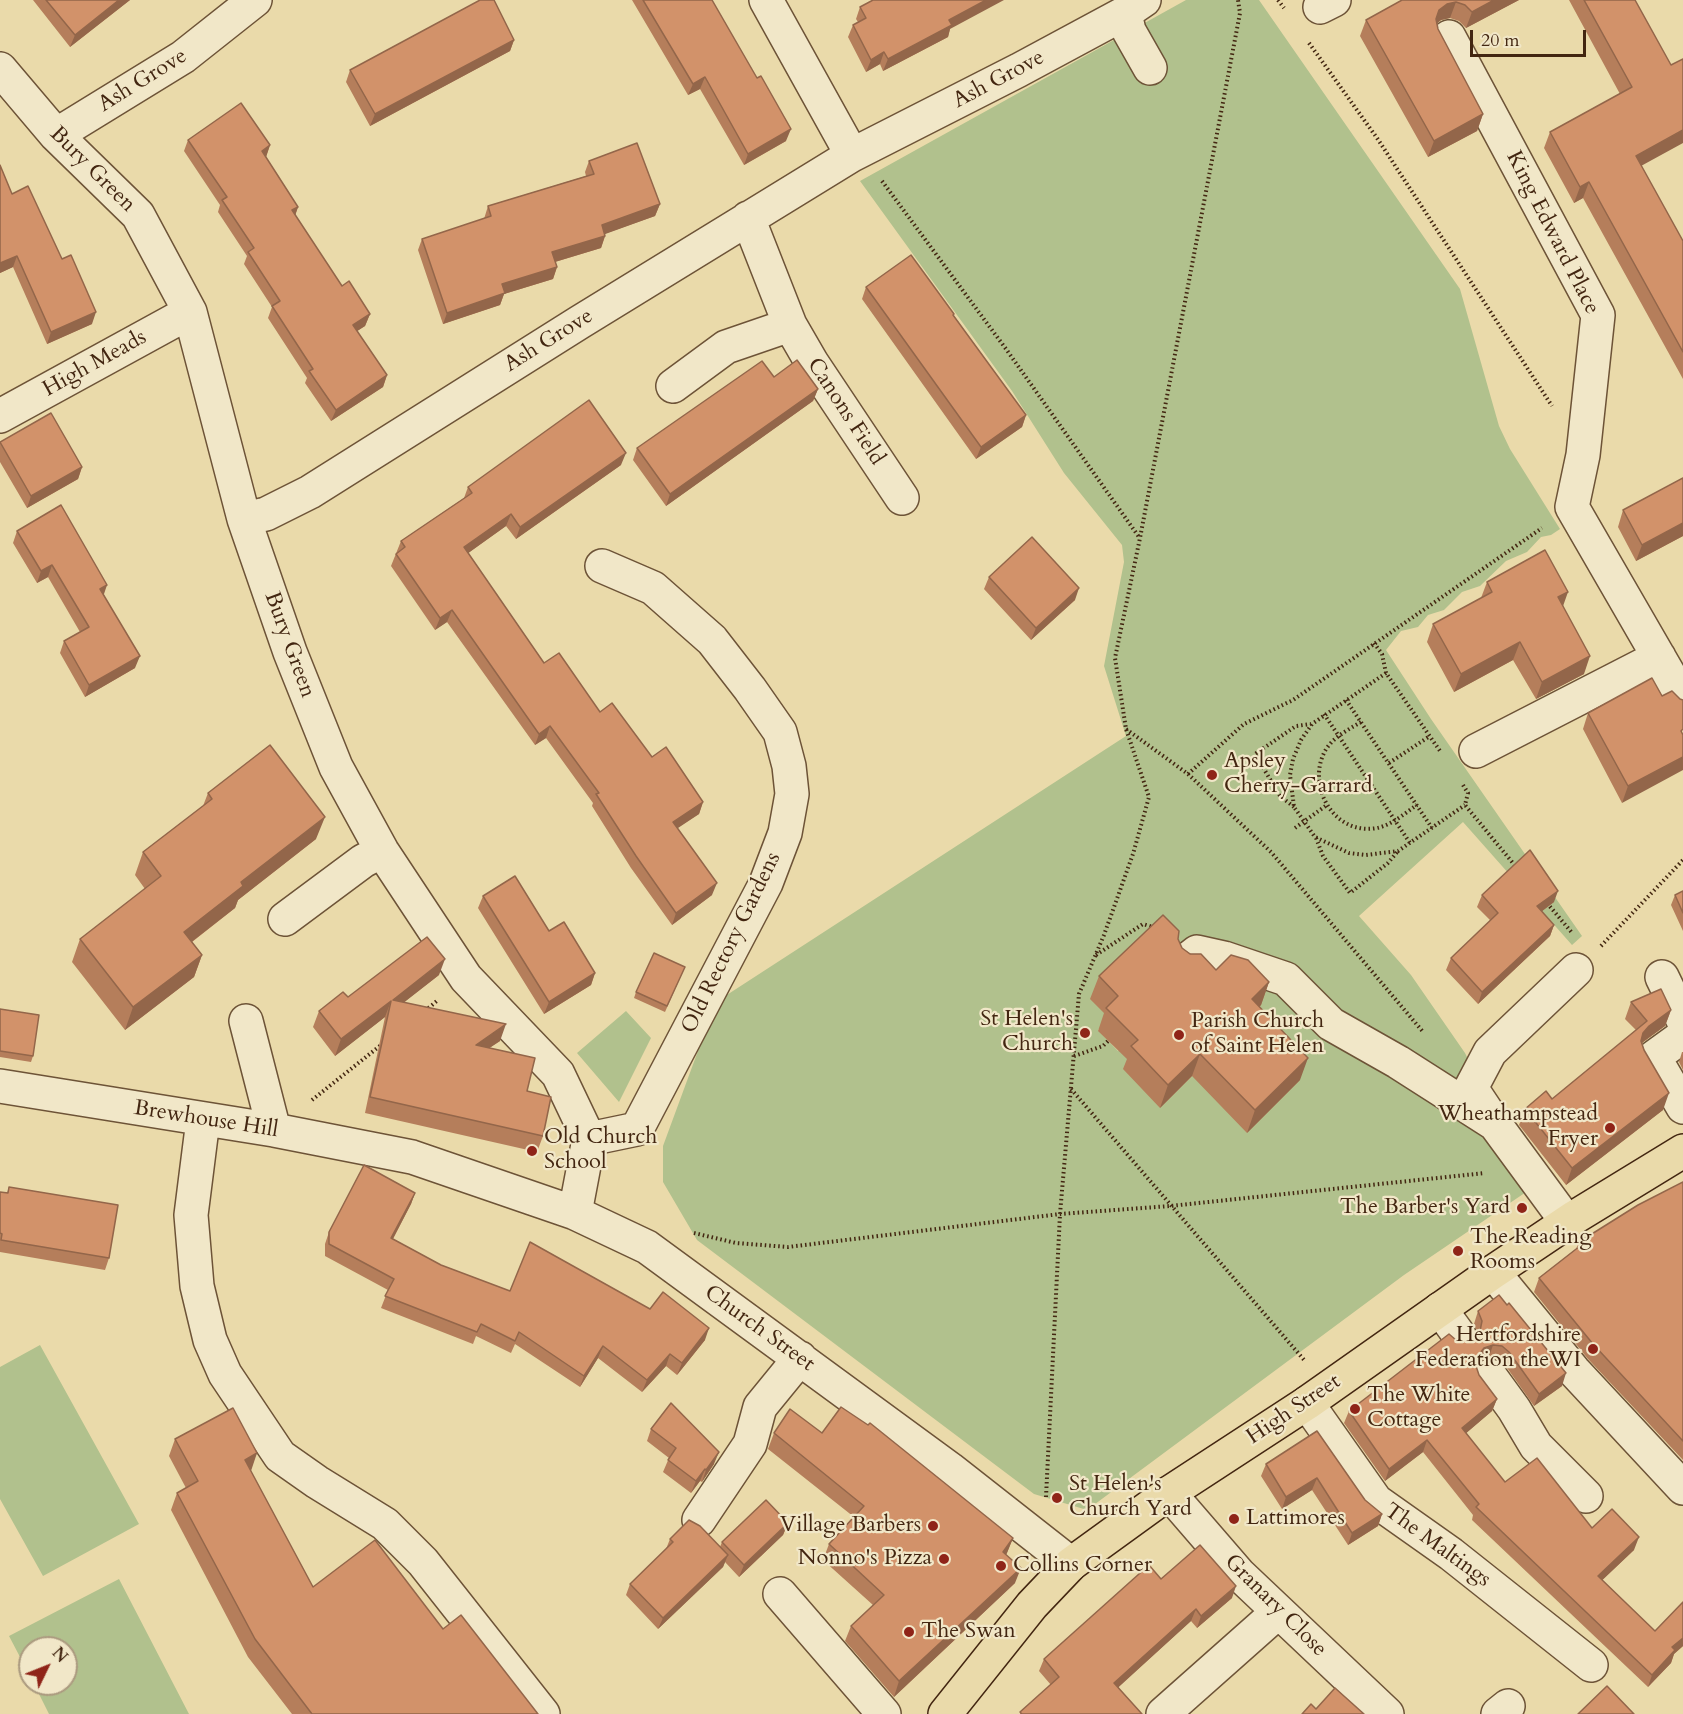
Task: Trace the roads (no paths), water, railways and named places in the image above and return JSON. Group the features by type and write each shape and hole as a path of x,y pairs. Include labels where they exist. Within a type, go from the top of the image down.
{"main road":[{"name":"High Street","path":"945,1714 1032,1605 1071,1564 1169,1493 1317,1395 1567,1222 1683,1151"}],"street":[{"name":"Ash Grove","path":"56,135 183,57 255,0"},
{"path":"766,0 856,153"},
{"name":"Ash Grove","path":"244,519 266,514 310,492 856,153 1135,6"},
{"path":"1135,6 1129,31 1150,68"},
{"name":"King Edward Place","path":"1449,37 1598,315 1583,454 1572,507 1659,657"},
{"name":"Bury Green","path":"0,69 56,135 138,215 190,312 244,519 290,652 336,767 382,851 466,978 558,1074 589,1139"},
{"name":"Canons Field","path":"748,218 790,325 812,363 902,498"},
{"name":"High Meads","path":"0,416 190,312"},
{"path":"673,387 726,347 790,325"},
{"name":"Old Rectory Gardens","path":"589,1139 637,1129 766,883 785,833 792,794 789,766 780,732 712,640 653,588 602,566"},
{"path":"1467,764 1659,657 1683,699"},
{"path":"285,919 363,861 382,851"},
{"path":"1188,959 1197,952 1224,958 1286,979 1331,1024 1398,1062 1495,1124"},
{"path":"1567,1222 1471,1088 1490,1052 1583,954"},
{"path":"1662,977 1683,1020"},
{"path":"246,1021 274,1130"},
{"path":"1683,1036 1654,1057 1683,1107"},
{"name":"Brewhouse Hill","path":"0,1086 274,1130 412,1157"},
{"path":"203,1120 191,1215 197,1286 210,1340 225,1374 280,1456 385,1524 423,1562 543,1714"},
{"path":"575,1213 589,1139"},
{"name":"Church Street","path":"412,1157 575,1213 647,1247 950,1469 1071,1564"},
{"path":"1493,1272 1574,1371 1683,1488"},
{"path":"1440,1309 1459,1335"},
{"path":"699,1520 750,1444 760,1407 800,1358"},
{"path":"1490,1376 1514,1408 1536,1446 1586,1496"},
{"name":"The Maltings","path":"1317,1395 1376,1501 1451,1554 1592,1665"},
{"name":"Granary Close","path":"1169,1493 1239,1574 1387,1714"},
{"path":"780,1594 884,1714"},
{"path":"1163,1714 1278,1612"}],"place":[{"name":"Apsley Cherry-Garrard","path":"1212,775"},
{"name":"St Helen's Church","path":"1085,1033"},
{"name":"Parish Church of Saint Helen","path":"1179,1035"},
{"name":"Wheathampstead Fryer","path":"1610,1128"},
{"name":"Old Church School","path":"532,1151"},
{"name":"The Barber's Yard","path":"1522,1208"},
{"name":"The Reading Rooms","path":"1458,1251"},
{"name":"Hertfordshire Federation theWI","path":"1593,1349"},
{"name":"The White Cottage","path":"1355,1409"},
{"name":"St Helen's Church Yard","path":"1057,1498"},
{"name":"Lattimores","path":"1234,1519"},
{"name":"Village Barbers","path":"933,1526"},
{"name":"Nonno's Pizza","path":"944,1559"},
{"name":"Collins Corner","path":"1001,1566"},
{"name":"The Swan","path":"909,1632"}]}
